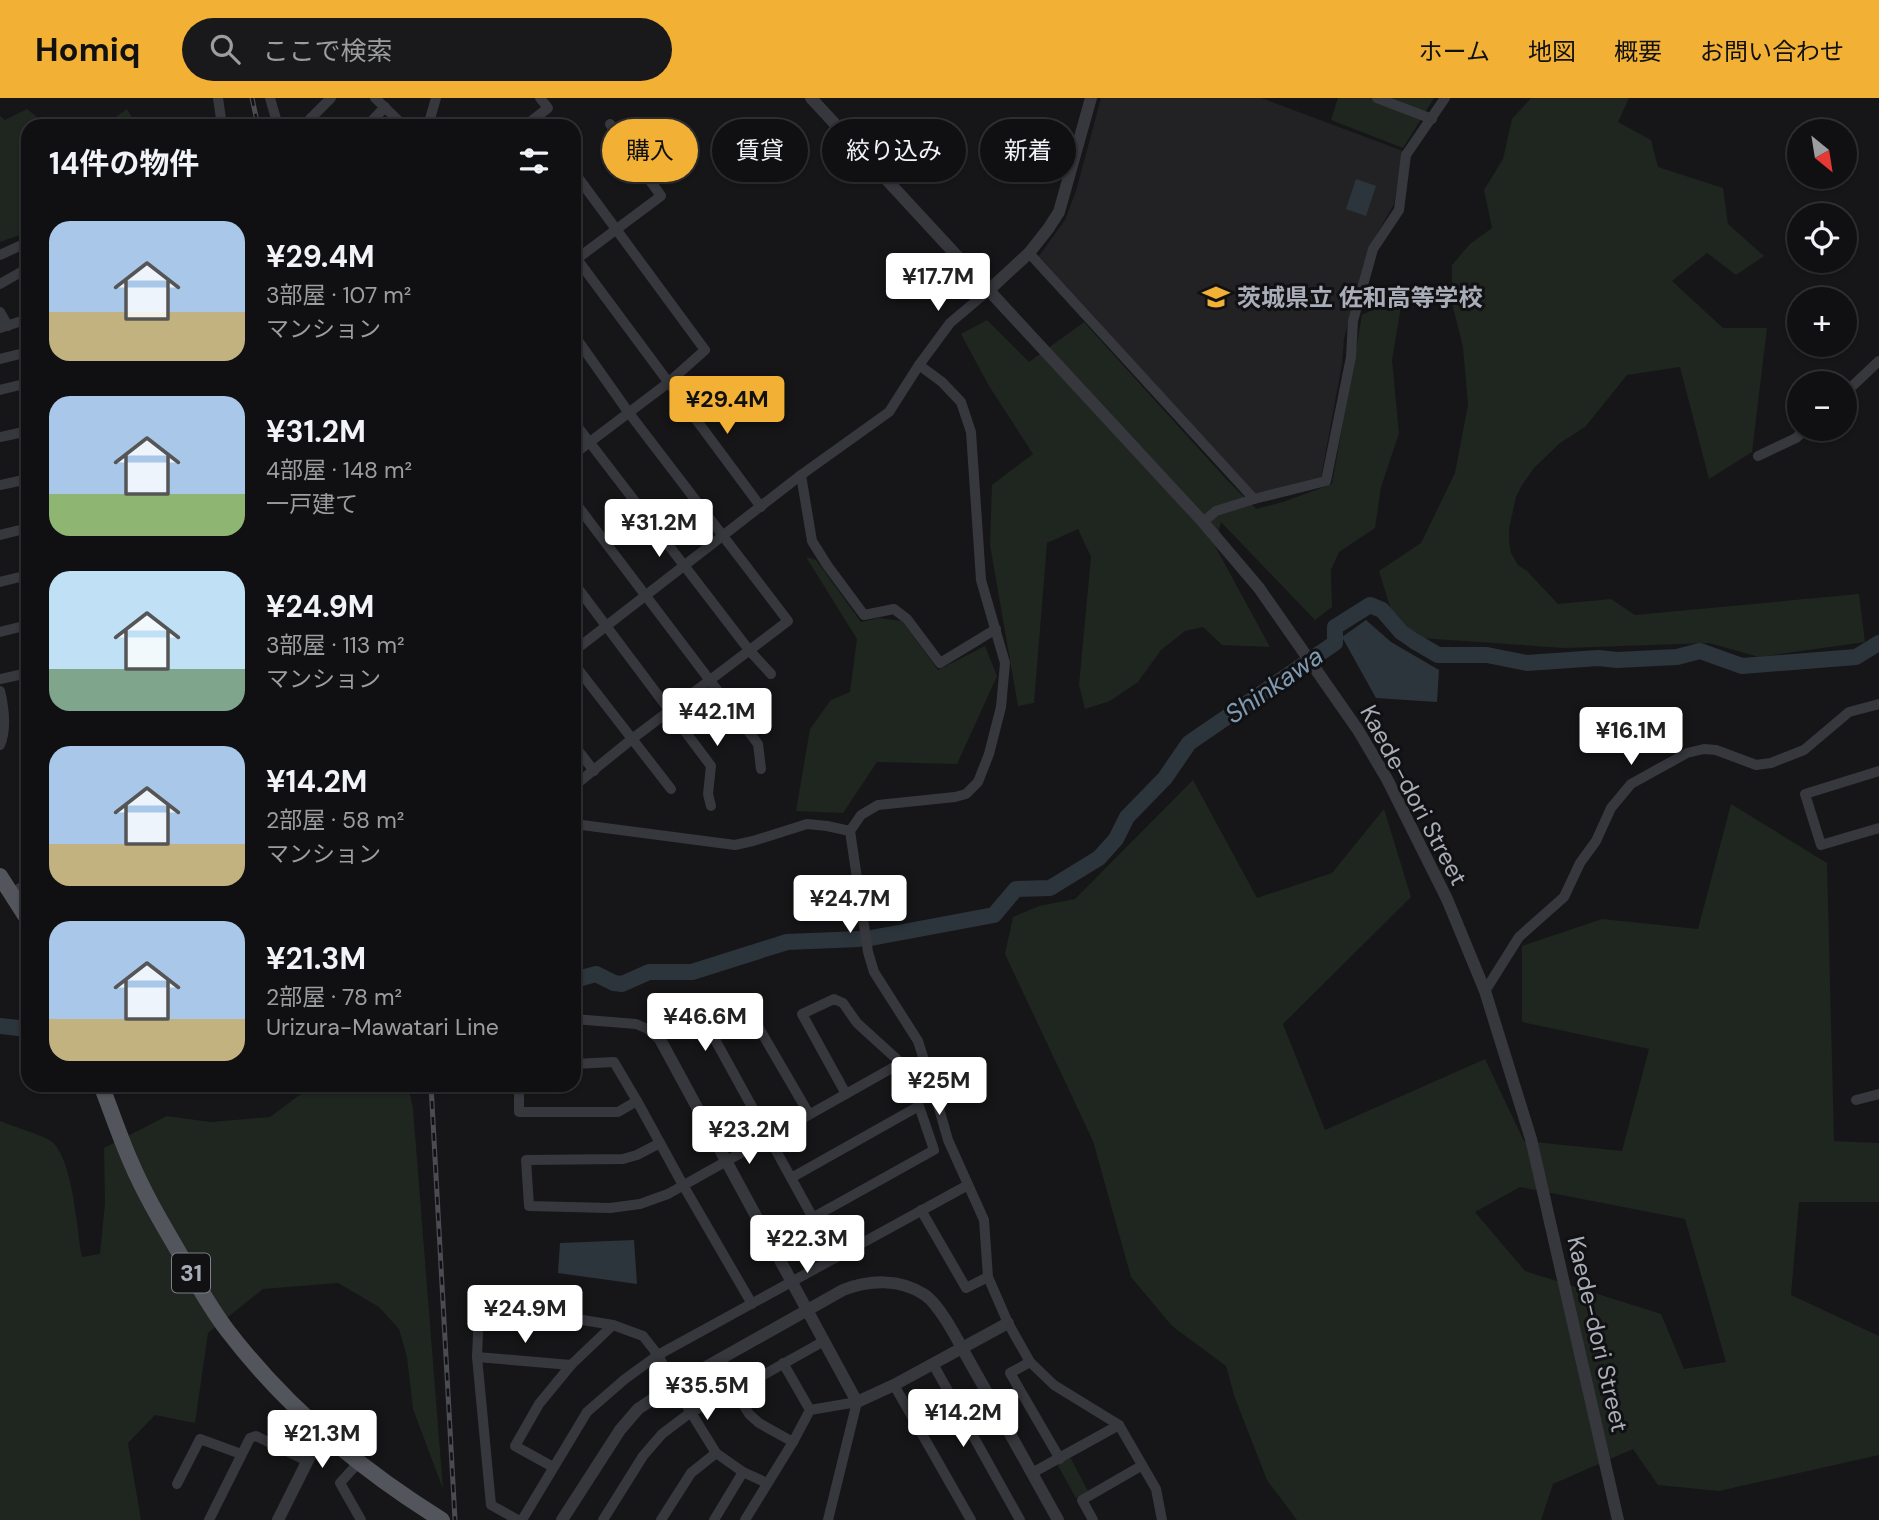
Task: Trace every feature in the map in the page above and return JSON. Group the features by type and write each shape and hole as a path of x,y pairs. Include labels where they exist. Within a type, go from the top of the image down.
{"main road":[{"path":"0,876 21,908"},
{"name":"31","path":"104,1092 130,1160 163,1225 227,1329 266,1377 322,1432 438,1518"}],"street":[{"path":"218,98 221,119"},
{"path":"270,98 276,119"},
{"path":"310,119 331,98"},
{"path":"375,98 397,119"},
{"path":"430,119 436,98"},
{"path":"538,119 548,108 540,98"},
{"name":"Kaede-dori Street","path":"811,98 1203,522 1253,580 1358,730 1387,779 1447,899 1485,991 1531,1139 1618,1520"},
{"path":"581,646 801,475 889,412 950,323 1029,253 1059,212 1091,98"},
{"path":"1377,98 1432,119"},
{"path":"1203,522 1216,511 1326,481 1351,357 1353,321 1373,249 1399,210 1406,155 1445,98"},
{"path":"374,119 385,107"},
{"path":"581,181 705,350 668,383 581,449"},
{"path":"581,254 661,196 651,182"},
{"path":"0,255 21,245"},
{"path":"1029,253 1254,499"},
{"path":"581,266 761,508"},
{"path":"0,284 21,272"},
{"path":"0,312 4,327 21,322"},
{"path":"581,345 788,621 581,781"},
{"path":"0,359 21,354"},
{"path":"1857,382 1879,361"},
{"path":"919,365 942,382 961,402 971,432 981,580 1005,663 1002,707 989,754 973,789 961,795 878,805 862,815 850,831 868,953 874,972 918,1041 948,1140 984,1220 988,1277 1008,1323 1030,1362 1054,1385 1119,1425 1156,1489 1162,1520"},
{"path":"0,390 21,385"},
{"path":"581,431 749,650 771,674"},
{"path":"0,438 21,433"},
{"path":"1758,456 1790,441"},
{"path":"801,475 812,541 864,615 894,609 907,619 940,663 996,629"},
{"path":"0,485 21,480"},
{"path":"581,510 758,744 761,769"},
{"path":"0,535 21,530"},
{"path":"0,582 21,577"},
{"path":"581,592 711,766 708,794 711,806"},
{"path":"0,632 21,627"},
{"path":"581,673 671,789"},
{"path":"0,679 21,674"},
{"path":"0,691 4,706 3,738 0,745"},
{"path":"1485,991 1519,937 1564,897 1580,863 1596,841 1611,808 1631,784 1687,753 1704,749 1716,750 1756,765 1772,764 1804,750 1849,712 1879,704"},
{"path":"581,754 594,771"},
{"path":"1879,771 1805,794 1821,845 1879,828"},
{"path":"581,826 735,845 807,824 850,831"},
{"path":"13,894 21,889"},
{"path":"660,1143 623,1159 526,1160 529,1206 610,1208 640,1204 668,1194 808,1114 846,1094 901,1063 857,1023 843,1003 834,999 802,1014 846,1094"},
{"path":"808,1114 745,1004 707,1025 835,1258"},
{"path":"581,1020 636,1024 648,1029 661,1041 857,1402 828,1520"},
{"path":"581,1064 614,1062 752,1304"},
{"path":"519,1092 519,1112 618,1112 637,1101"},
{"path":"1856,1100 1879,1094"},
{"path":"791,1178 919,1106 934,1150 813,1219"},
{"path":"767,1483 743,1472 716,1453 674,1385 659,1355 643,1336 613,1325 540,1313 479,1310 477,1357 491,1505 520,1520 587,1412 625,1379 659,1355 968,1185"},
{"path":"921,1210 966,1288 988,1277"},
{"path":"562,1520 620,1430 638,1409 674,1385 843,1290 860,1283 878,1281 895,1283 926,1295 939,1310 1058,1520"},
{"path":"810,1410 857,1402 1008,1323"},
{"path":"553,1467 515,1446 538,1404 570,1365 613,1325"},
{"path":"603,1520 643,1456 662,1434 691,1412 735,1391 824,1341"},
{"path":"477,1357 570,1365"},
{"path":"1030,1362 1010,1373 1060,1459"},
{"path":"783,1363 810,1410"},
{"path":"933,1364 1020,1520"},
{"path":"894,1385 971,1520"},
{"path":"735,1391 759,1423 793,1442"},
{"path":"745,1520 810,1410"},
{"path":"1032,1473 1119,1425"},
{"path":"278,1520 322,1432"},
{"path":"209,1520 250,1438 256,1436 307,1461"},
{"path":"177,1484 200,1439 241,1454"},
{"path":"661,1520 691,1473 716,1453"},
{"path":"359,1462 340,1483 361,1520"},
{"path":"1093,1520 1082,1500 1141,1466"},
{"path":"714,1520 743,1472"}],"shaded area":[{"name":"茨城県立 佐和高等学校","path":"1101,98 1261,98 1403,151 1394,204 1368,250 1344,339 1342,364 1321,478 1255,494 1039,256 1065,220 1076,191"},
{"path":"1338,98 1434,98 1403,148 1331,120"},
{"path":"1531,98 1629,98 1618,122 1651,140 1658,167 1723,188 1728,224 1764,256 1736,275 1707,253 1672,281 1723,328 1767,328 1752,452 1709,479 1680,367 1627,375 1585,427 1560,443 1534,468 1522,485 1516,497 1509,529 1511,553 1518,565 1558,604 1611,599 1635,615 1859,594 1865,642 1759,657 1709,643 1564,648 1420,638 1393,616 1379,571 1421,543 1455,473 1468,405 1463,347 1452,303 1452,265 1470,244 1492,228 1484,190 1503,159 1512,119"},
{"path":"27,109 39,119 21,119 21,234 0,242 0,116 5,120"},
{"path":"127,109 133,119 113,119"},
{"path":"1356,179 1376,186 1366,216 1346,209"},
{"path":"1403,294 1392,360 1399,433 1381,487 1375,528 1339,552 1331,570 1332,607 1315,620 1221,522 1215,546 1270,647 1222,645 1203,627 1185,631 1161,650 1138,682 1110,701 1085,709 1079,685 1091,557 1078,529 1047,543 1034,703 1018,706 990,545 992,485 1033,454 989,386 961,334 987,320 1029,362 1084,322 1256,509 1332,484 1362,315"},
{"path":"806,557 816,560 861,622 878,618 902,621 938,670 985,646 997,676 957,764 877,762 843,813 796,811 810,729 831,700 850,692 857,639"},
{"path":"1366,620 1391,642 1439,670 1437,702 1376,698 1342,637"},
{"path":"1193,780 1257,898 1332,873 1384,809 1411,897 1283,1024 1325,1130 1485,1059 1524,1141 1622,1151 1649,1049 1522,1022 1522,946 1602,919 1698,929 1731,804 1827,863 1834,1141 1879,1143 1879,1202 1799,1202 1791,1295 1879,1336 1879,1455 1719,1491 1658,1485 1633,1449 1553,1484 1541,1520 1297,1520 1267,1480 1235,1398 1226,1366 1172,1326 1131,1277 1093,1141 1005,954 1013,917 1039,906 1075,899","holes":["1520,1187 1685,1219 1726,1362 1684,1369 1661,1314 1525,1271 1475,1212"]},
{"path":"304,1092 409,1092 443,1489 413,1409 407,1357 399,1329 379,1307 338,1283 263,1289 208,1333 195,1423 155,1415 128,1443 141,1520 0,1520 0,1121 51,1141 58,1150 69,1178 82,1257 100,1254 105,1203 104,1148 167,1116 210,1122 270,1117"},
{"path":"634,1240 637,1284 558,1273 560,1243"},
{"path":"1070,1457 1088,1491 1076,1498 1057,1464"}],"waterway":[{"name":"Shinkawa","path":"871,938 994,915 1016,889 1050,888 1099,858 1116,839 1127,817 1165,778 1189,743 1335,643 1335,627 1370,605 1382,610 1401,632 1438,655 1487,655 1527,663 1598,658 1617,660 1677,657 1700,651 1742,666 1856,657 1879,643"},
{"path":"581,978 596,974 622,984 649,972 692,972 787,942 859,939"},
{"name":"Shinkawa","path":"0,1026 21,1028"}],"railway":[{"path":"252,98 256,119"},
{"path":"431,1092 455,1520"}],"place":[{"name":"茨城県立 佐和高等学校","path":"1216,297"}]}
